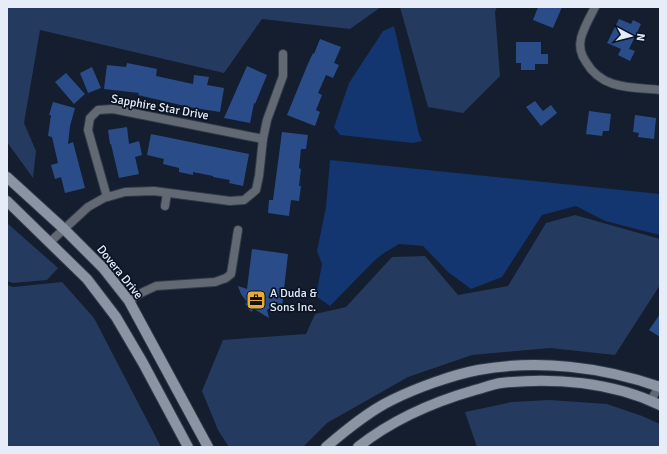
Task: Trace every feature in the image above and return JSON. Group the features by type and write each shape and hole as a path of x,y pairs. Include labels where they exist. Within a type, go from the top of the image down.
{"street":[{"path":"595,7 583,30 581,40 581,50 590,69 596,76 605,82 617,85 660,90"},
{"path":"50,242 88,207 107,197 125,192 154,191 230,201 244,200 256,190 267,120 283,76 283,54"},
{"name":"Sapphire Star Drive","path":"107,197 88,130 90,118 98,110 113,109 263,139"},
{"name":"Dovera Drive","path":"7,177 64,229 103,268 129,301 208,447"},
{"path":"166,206 167,193"},
{"path":"7,201 87,278 116,316 188,447"},
{"path":"129,301 156,286 215,282 226,278 231,274 238,230"},
{"path":"326,447 351,426 392,400 440,381 478,370 518,365 565,366 609,372 660,386 650,400"},
{"path":"358,447 398,420 448,398 500,383 545,381 580,383 622,390 660,404"}],"shaded area":[{"path":"7,7 381,7 350,29 262,19 224,73 40,30 24,123 36,151 33,178 7,142"},
{"path":"400,7 497,7 495,12 500,76 463,113 428,107"},
{"path":"394,26 419,134 422,141 413,143 340,135 334,127 349,83 383,31"},
{"path":"330,160 660,194 660,235 605,221 576,206 542,215 502,277 471,289 448,272 423,246 399,244 374,261 330,306 316,296 322,264 317,251 326,207"},
{"path":"575,215 660,239 660,285 615,355 550,348 472,355 408,377 327,423 303,447 229,447 218,430 202,391 223,340 306,334 315,314 346,307 392,257 425,256 458,295 508,286 546,223"},
{"path":"7,223 58,268 47,280 13,283 7,281"},
{"path":"62,282 94,318 161,447 7,447 7,285 13,287"},
{"path":"549,400 607,404 642,416 660,424 660,447 477,447 465,412 512,402"}],"building":[{"path":"538,7 562,7 553,28 533,20"},
{"path":"619,19 631,24 633,20 641,24 629,49 635,51 630,61 618,55 621,49 607,43"},
{"path":"320,39 341,47 334,63 339,65 333,78 326,75 318,93 322,95 316,110 320,112 315,126 287,115"},
{"path":"516,42 541,42 541,54 548,54 548,64 535,64 535,70 521,70 521,63 516,63"},
{"path":"127,63 157,69 156,76 193,84 194,75 209,77 207,85 224,88 220,112 189,107 138,95 139,93 104,89 107,65 126,67"},
{"path":"247,66 267,75 255,104 254,103 250,123 224,118"},
{"path":"92,67 101,88 88,93 80,73"},
{"path":"66,73 85,94 74,104 55,82"},
{"path":"535,101 543,111 551,105 557,113 541,126 526,107"},
{"path":"53,102 75,108 70,126 68,144 73,142 85,188 65,193 61,177 55,179 51,165 58,163 52,137 48,136 51,115 49,115"},
{"path":"589,111 611,114 609,131 603,131 602,136 586,134"},
{"path":"635,115 656,118 654,139 638,137 639,133 633,132"},
{"path":"127,127 129,144 139,141 142,155 135,157 139,174 119,178 108,130"},
{"path":"282,132 308,135 306,149 301,149 299,186 301,186 299,201 291,200 289,216 268,213 269,200 273,200"},
{"path":"151,134 249,154 243,186 229,183 230,180 213,176 193,172 193,175 179,172 179,168 163,164 164,159 147,155"},
{"path":"252,249 288,254 282,307 274,306 267,310 269,318 254,309 251,312 245,304 247,302 241,294 238,286 247,289"},
{"path":"660,314 660,337 649,330"}],"place":[{"name":"A Duda & Sons Inc.","path":"256,300"}]}
